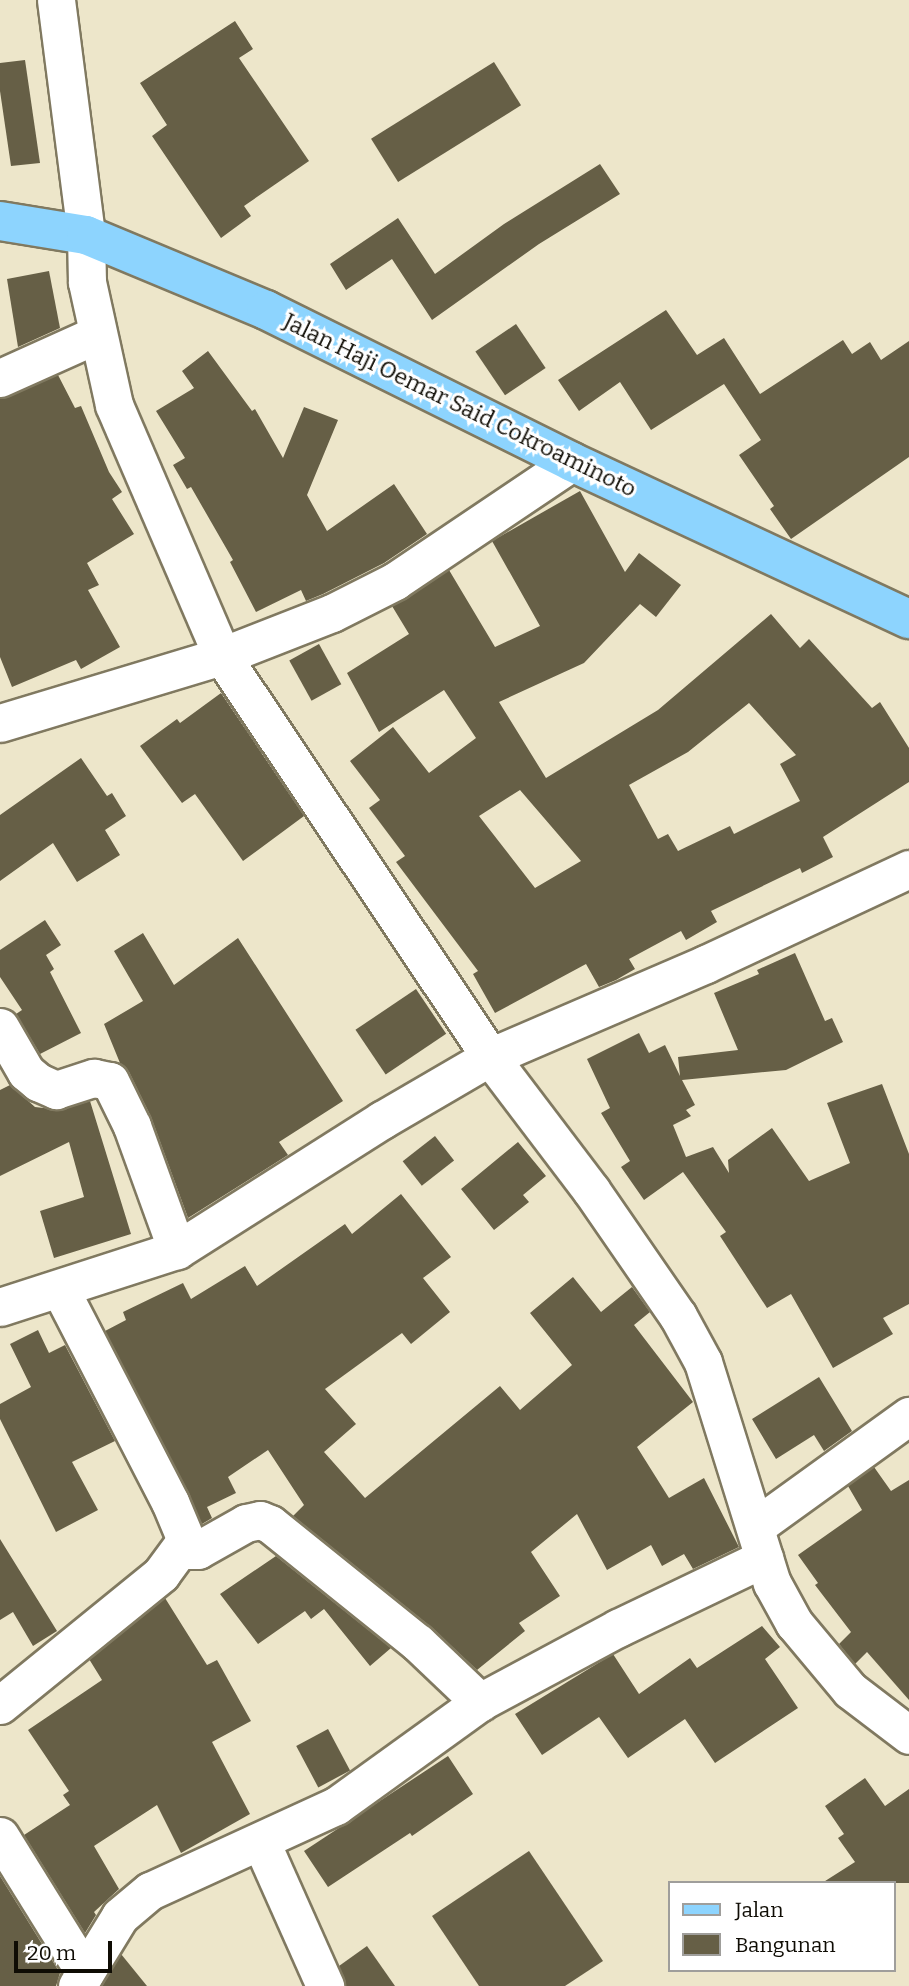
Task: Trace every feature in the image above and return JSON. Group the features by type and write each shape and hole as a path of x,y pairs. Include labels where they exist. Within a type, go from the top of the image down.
{"main road":[{"name":"Jalan Haji Oemar Said Cokroaminoto","path":"0,221 86,235 266,310 572,463 909,619"}],"street":[{"path":"56,0 86,235 87,282 114,405 222,656 490,1057 591,1190 678,1316 704,1362 772,1584 794,1623 819,1657 849,1690 909,1735"},
{"path":"0,378 98,334"},
{"path":"0,723 222,656 284,634 395,581 572,463"},
{"path":"0,1307 177,1250 382,1120 490,1057 706,964 909,869"},
{"path":"0,1027 26,1072 38,1082 56,1090 94,1078 110,1080 132,1126 177,1250"},
{"path":"0,1705 161,1574 186,1540 185,1531 60,1289"},
{"path":"0,1836 81,1979 120,1916 138,1898 336,1805 480,1702 618,1628 760,1543 909,1416"},
{"path":"181,1550 198,1550 246,1523 260,1520 270,1524 418,1643 480,1702"},
{"path":"261,1842 325,1986"}],"building":[{"path":"235,21 253,49 239,58 309,161 244,206 251,216 221,238 152,136 167,125 140,83"},
{"path":"25,60 40,163 11,166 0,91 0,63"},
{"path":"494,62 521,105 398,182 371,139"},
{"path":"600,164 620,194 539,244 432,320 392,259 346,290 330,264 398,218 435,274 504,224"},
{"path":"49,271 60,328 18,347 7,279"},
{"path":"666,310 697,355 724,338 760,394 843,340 852,354 870,342 881,360 909,341 909,457 791,539 770,509 774,506 739,455 761,440 724,384 651,430 620,382 579,411 558,380"},
{"path":"516,324 546,368 505,395 475,351"},
{"path":"208,351 252,411 255,409 283,458 304,407 338,420 307,495 327,531 394,484 427,534 384,563 323,594 306,601 301,590 256,612 230,562 233,560 191,487 187,489 173,465 185,458 156,411 194,388 182,371"},
{"path":"58,375 75,408 81,406 109,472 122,492 112,499 134,534 87,563 99,585 88,590 120,647 81,669 76,660 12,687 0,657 0,399"},
{"path":"580,491 625,572 639,553 681,585 656,617 640,604 584,663 499,702 546,778 658,710 771,614 800,648 809,639 872,708 880,702 909,748 909,782 823,837 833,857 802,873 800,868 711,911 717,922 686,940 681,931 629,959 635,969 616,980 599,987 586,964 495,1013 473,974 478,971 396,862 405,856 369,808 380,800 350,761 393,727 429,773 476,738 444,690 379,732 347,673 409,634 392,606 449,570 495,647 540,626 492,541","holes":["749,703 796,755 780,764 800,801 734,834 730,826 678,851 668,834 658,839 629,785 688,752","520,790 581,861 535,888 479,816"]},
{"path":"319,644 341,684 312,701 289,660"},
{"path":"221,693 304,816 243,861 195,794 182,803 140,746 177,719 180,723"},
{"path":"81,758 107,796 112,793 126,816 105,830 120,855 77,882 53,843 0,881 0,815"},
{"path":"45,920 61,945 46,955 54,969 50,972 81,1033 40,1054 16,1014 22,1010 0,977 0,950"},
{"path":"143,933 174,985 238,938 343,1101 279,1142 288,1155 188,1218 151,1117 129,1072 120,1063 104,1024 143,1001 114,951"},
{"path":"795,953 825,1021 832,1018 843,1042 786,1070 682,1080 695,1105 686,1110 691,1116 673,1125 686,1157 713,1147 729,1173 728,1160 772,1128 809,1181 850,1163 827,1103 882,1084 909,1154 909,1304 883,1318 893,1334 833,1368 791,1294 767,1308 720,1236 726,1232 683,1172 644,1200 621,1167 630,1161 601,1113 610,1108 587,1059 639,1033 649,1053 665,1045 680,1076 678,1057 738,1050 714,993 759,974 757,970"},
{"path":"416,989 446,1034 386,1075 355,1030"},
{"path":"10,1085 35,1107 61,1110 90,1101 131,1234 54,1258 40,1211 84,1197 69,1142 0,1176 0,1090"},
{"path":"435,1136 454,1160 422,1186 403,1161"},
{"path":"518,1142 546,1176 523,1195 529,1202 494,1230 461,1189"},
{"path":"401,1194 451,1257 423,1278 450,1312 411,1344 402,1333 325,1389 356,1424 324,1452 365,1498 500,1386 520,1410 572,1365 530,1313 573,1277 601,1312 632,1287 650,1312 634,1325 693,1402 637,1447 669,1498 704,1478 739,1547 693,1569 684,1554 662,1566 651,1545 607,1570 577,1514 531,1552 560,1596 519,1623 525,1631 477,1670 431,1627 293,1516 304,1505 268,1450 228,1477 236,1493 207,1507 212,1518 202,1524 105,1331 126,1320 123,1312 183,1283 191,1299 245,1266 257,1286 345,1224 352,1234"},
{"path":"38,1330 49,1353 65,1345 115,1441 72,1462 98,1510 56,1532 0,1419 0,1404 31,1387 10,1344"},
{"path":"819,1377 852,1431 824,1451 814,1435 776,1459 752,1419"},
{"path":"874,1467 891,1491 909,1480 909,1700 867,1652 855,1664 839,1644 851,1632 815,1585 818,1583 798,1555 862,1510 848,1486"},
{"path":"0,1539 57,1631 33,1646 13,1612 0,1620"},
{"path":"276,1556 391,1648 370,1666 324,1609 311,1619 305,1611 258,1644 220,1594"},
{"path":"165,1598 207,1665 217,1660 251,1721 212,1742 250,1814 181,1853 157,1805 94,1846 119,1889 94,1912 96,1915 85,1933 24,1835 70,1805 63,1795 69,1791 28,1730 102,1680 89,1659"},
{"path":"762,1626 780,1647 765,1659 798,1708 715,1763 685,1719 628,1758 599,1717 542,1755 515,1714 613,1654 639,1694 690,1658 697,1668"},
{"path":"328,1729 350,1770 318,1787 296,1746"},
{"path":"448,1756 473,1794 412,1836 410,1833 328,1887 304,1851"},
{"path":"865,1778 885,1806 909,1789 909,1883 825,1881 855,1862 838,1838 844,1834 825,1806"},
{"path":"529,1851 603,1961 565,1986 479,1986 432,1916"},
{"path":"0,1876 60,1973 56,1986 0,1986"},
{"path":"367,1946 395,1986 346,1986 339,1966"},
{"path":"121,1954 147,1986 102,1986"}]}
